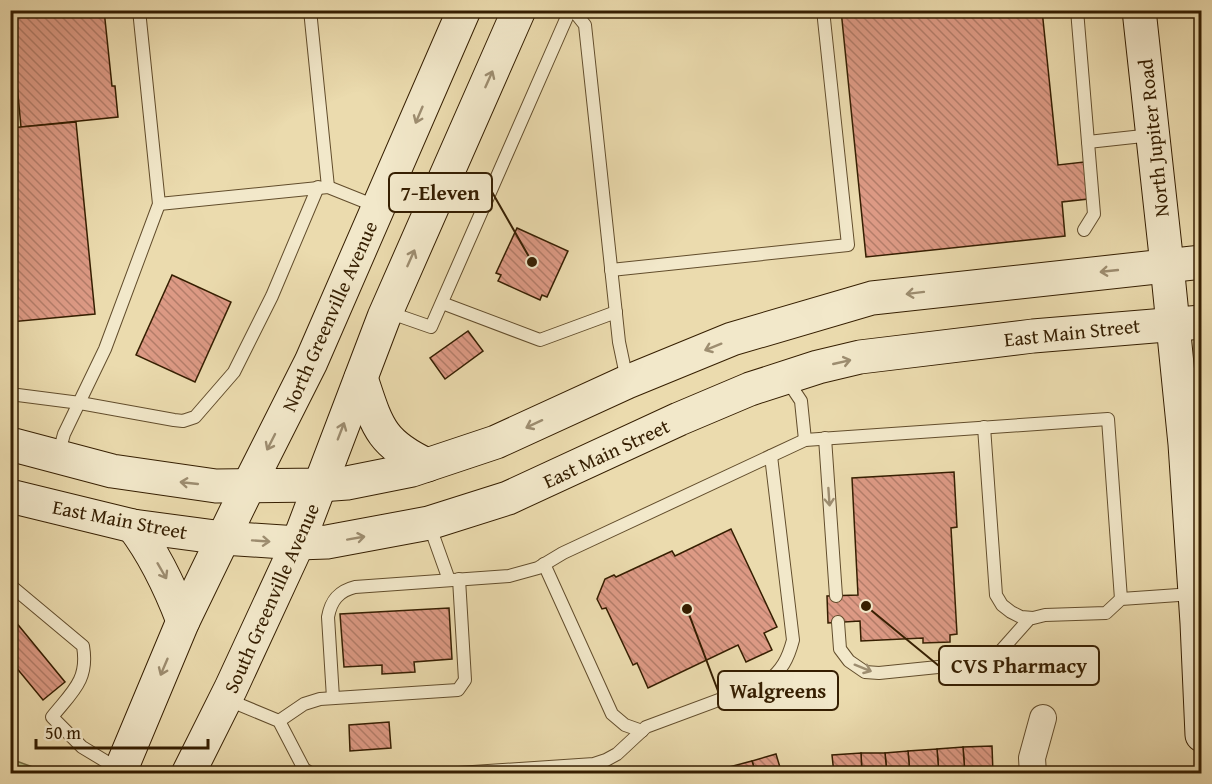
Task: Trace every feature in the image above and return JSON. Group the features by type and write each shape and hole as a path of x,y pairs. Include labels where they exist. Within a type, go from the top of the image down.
{"main road":[{"name":"North Greenville Avenue","path":"248,487 311,362 464,10"},
{"path":"320,485 387,311 519,10"},
{"name":"North Jupiter Road","path":"1139,10 1167,265 1187,322 1185,444 1202,735"},
{"path":"10,444 112,471 216,486 320,485 378,477 427,465 496,442 627,382 732,339 872,298 1202,262"},
{"name":"East Main Street","path":"10,496 133,526 223,538 298,543 358,538 429,523 508,498 679,419 785,376 860,357 889,353 1033,336 1187,322"},
{"path":"768,327 785,376"},
{"path":"361,378 373,415 387,440 409,456 427,465"},
{"name":"South Greenville Avenue","path":"188,774 226,699 298,543 320,485"},
{"path":"120,772 183,621 248,487"},
{"path":"133,526 168,581 183,621"}],"street":[{"path":"1033,774 1032,758 1043,718"}],"lane":[{"path":"58,457 64,434 105,349 159,204 139,10"},
{"path":"10,394 80,403 183,421 195,417 234,372 323,187 310,10"},
{"path":"387,311 431,327 571,10 585,25 616,312 627,382"},
{"path":"612,270 848,245 823,10"},
{"path":"1077,10 1094,214 1084,230"},
{"path":"1088,142 1152,135"},
{"path":"159,204 323,187 379,207"},
{"path":"442,303 540,340 616,312"},
{"path":"785,376 801,401 805,440"},
{"path":"333,698 328,617 330,606 345,590 355,587 509,576 544,564 805,440 1108,419 1121,599"},
{"path":"984,427 996,595 1002,605 1011,612 1030,618 1106,613 1121,599 1195,594"},
{"path":"825,438 836,596"},
{"path":"443,774 594,764 617,754 646,727 767,682 780,671 789,657 793,640 771,456"},
{"path":"279,721 304,704 320,699 458,690 465,680 454,579 429,523"},
{"path":"544,564 612,714 625,725 642,731"},
{"path":"10,585 83,646 84,672 80,683 52,717 82,747 120,772"},
{"path":"838,622 840,649 849,661 865,672 879,673 987,662 1030,618"},
{"path":"226,699 279,721 307,772"}],"green space":[{"path":"11,759 46,772 47,773 11,773"}],"building":[{"path":"10,10 104,10 112,86 115,86 118,117 21,127"},
{"path":"841,10 1042,10 1058,165 1084,162 1088,199 1062,202 1065,236 866,257"},
{"path":"76,122 95,314 10,322 10,244 13,244 10,223 10,128"},
{"path":"517,228 568,251 547,297 542,295 540,300 498,281 501,275 496,273"},
{"path":"172,275 231,302 195,382 136,355"},
{"path":"468,331 483,351 445,379 430,358"},
{"path":"954,472 957,527 951,528 957,634 950,635 950,642 923,643 923,638 861,641 860,621 828,623 827,596 858,595 852,478"},
{"path":"731,529 777,627 764,633 772,650 746,662 738,645 648,688 637,663 633,665 606,608 602,609 597,599 605,579 614,575 616,577 672,551 675,556"},
{"path":"449,608 452,659 414,662 415,672 382,674 382,665 344,667 340,614"},
{"path":"10,615 65,682 43,700 10,660"},
{"path":"389,722 391,748 350,751 349,725"},
{"path":"992,746 993,774 965,774 963,747"},
{"path":"963,747 965,774 939,774 937,749"},
{"path":"937,749 939,774 910,774 908,751"},
{"path":"908,751 910,774 887,774 885,753"},
{"path":"861,753 885,753 887,774 862,774"},
{"path":"861,753 862,774 834,774 832,755"},
{"path":"776,754 782,774 756,774 752,761"},
{"path":"752,761 756,774 731,774 729,767"},
{"path":"729,767 731,774 708,774"},
{"path":"1129,771 1129,774 1087,774"}],"place":[{"name":"7-Eleven","path":"532,262"},
{"name":"CVS Pharmacy","path":"866,606"},
{"name":"Walgreens","path":"687,609"}]}
